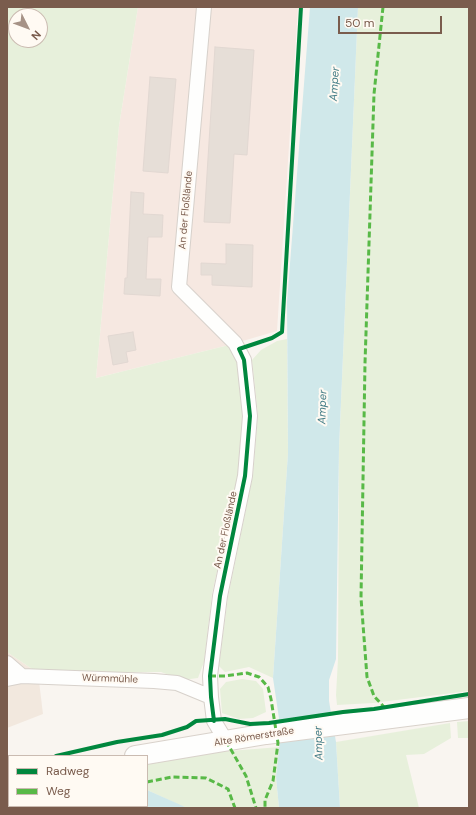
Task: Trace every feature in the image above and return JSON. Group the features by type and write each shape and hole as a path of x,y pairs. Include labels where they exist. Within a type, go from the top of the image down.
{"main road":[{"name":"Alte Römerstraße","path":"141,755 266,734 469,708"}],"street":[{"name":"An der Floßlände","path":"204,7 179,287 235,343 244,360 250,416 245,476 220,596 210,676 214,721 226,741"},
{"path":"7,663 22,676"},
{"name":"Würmmühle","path":"7,679 22,676 177,683 211,697"}],"shaded area":[{"path":"138,7 298,7 277,331 229,345 96,378 119,126"},
{"path":"7,652 38,673 43,714 7,728"}],"green space":[{"path":"7,7 138,7 119,126 96,378 229,345 237,362 244,416 238,476 212,594 204,662 198,678 182,680 161,672 38,673 7,652"},
{"path":"358,7 469,7 469,691 373,703 337,705 339,448"},
{"path":"287,339 288,453 273,678 249,667 225,672 219,666 228,597 253,475 258,415 252,360 261,350 277,341"},
{"path":"242,679 256,681 263,689 266,712 253,718 239,719 222,713 220,689 226,682"},
{"path":"469,721 469,738 458,738 457,722"},
{"path":"450,723 451,738 424,754 406,755 419,808 340,808 336,742"},
{"path":"280,747 276,777 279,808 186,808 148,790 148,764 191,754"},
{"path":"7,802 8,807 143,808 7,808"}],"water":[{"name":"Amper","path":"310,7 358,7 339,448 336,659 329,680 329,701 336,742 340,808 279,808 276,777 281,732 273,678 288,453 287,302"},
{"path":"148,790 186,808 143,808 148,807"}],"building":[{"path":"215,47 254,50 247,155 234,154 230,223 204,222"},
{"path":"150,77 176,79 168,173 143,171"},
{"path":"131,192 144,193 143,214 163,215 162,237 148,237 146,279 161,279 160,296 124,294 125,278 127,278"},
{"path":"226,244 253,245 252,287 212,285 212,275 201,275 201,263 226,264"},
{"path":"133,332 136,350 126,352 128,362 113,365 108,336"}],"marked path":[{"path":"383,7 374,94 365,363 361,598 367,677 374,696 384,707"},
{"path":"210,676 225,676 247,673 259,677 268,687 278,743 273,781 265,800 265,808"},
{"path":"226,741 246,776 256,808"},
{"path":"148,782 172,777 206,778 228,789 235,808"},
{"path":"25,808 30,807"}],"cycle path":[{"path":"214,721 210,676 220,596 245,476 250,416 244,360 239,349 272,338 282,332 301,7"},
{"path":"60,755 117,742 162,735 187,727 196,721 225,719 250,724 269,723 374,709 469,694"}]}
